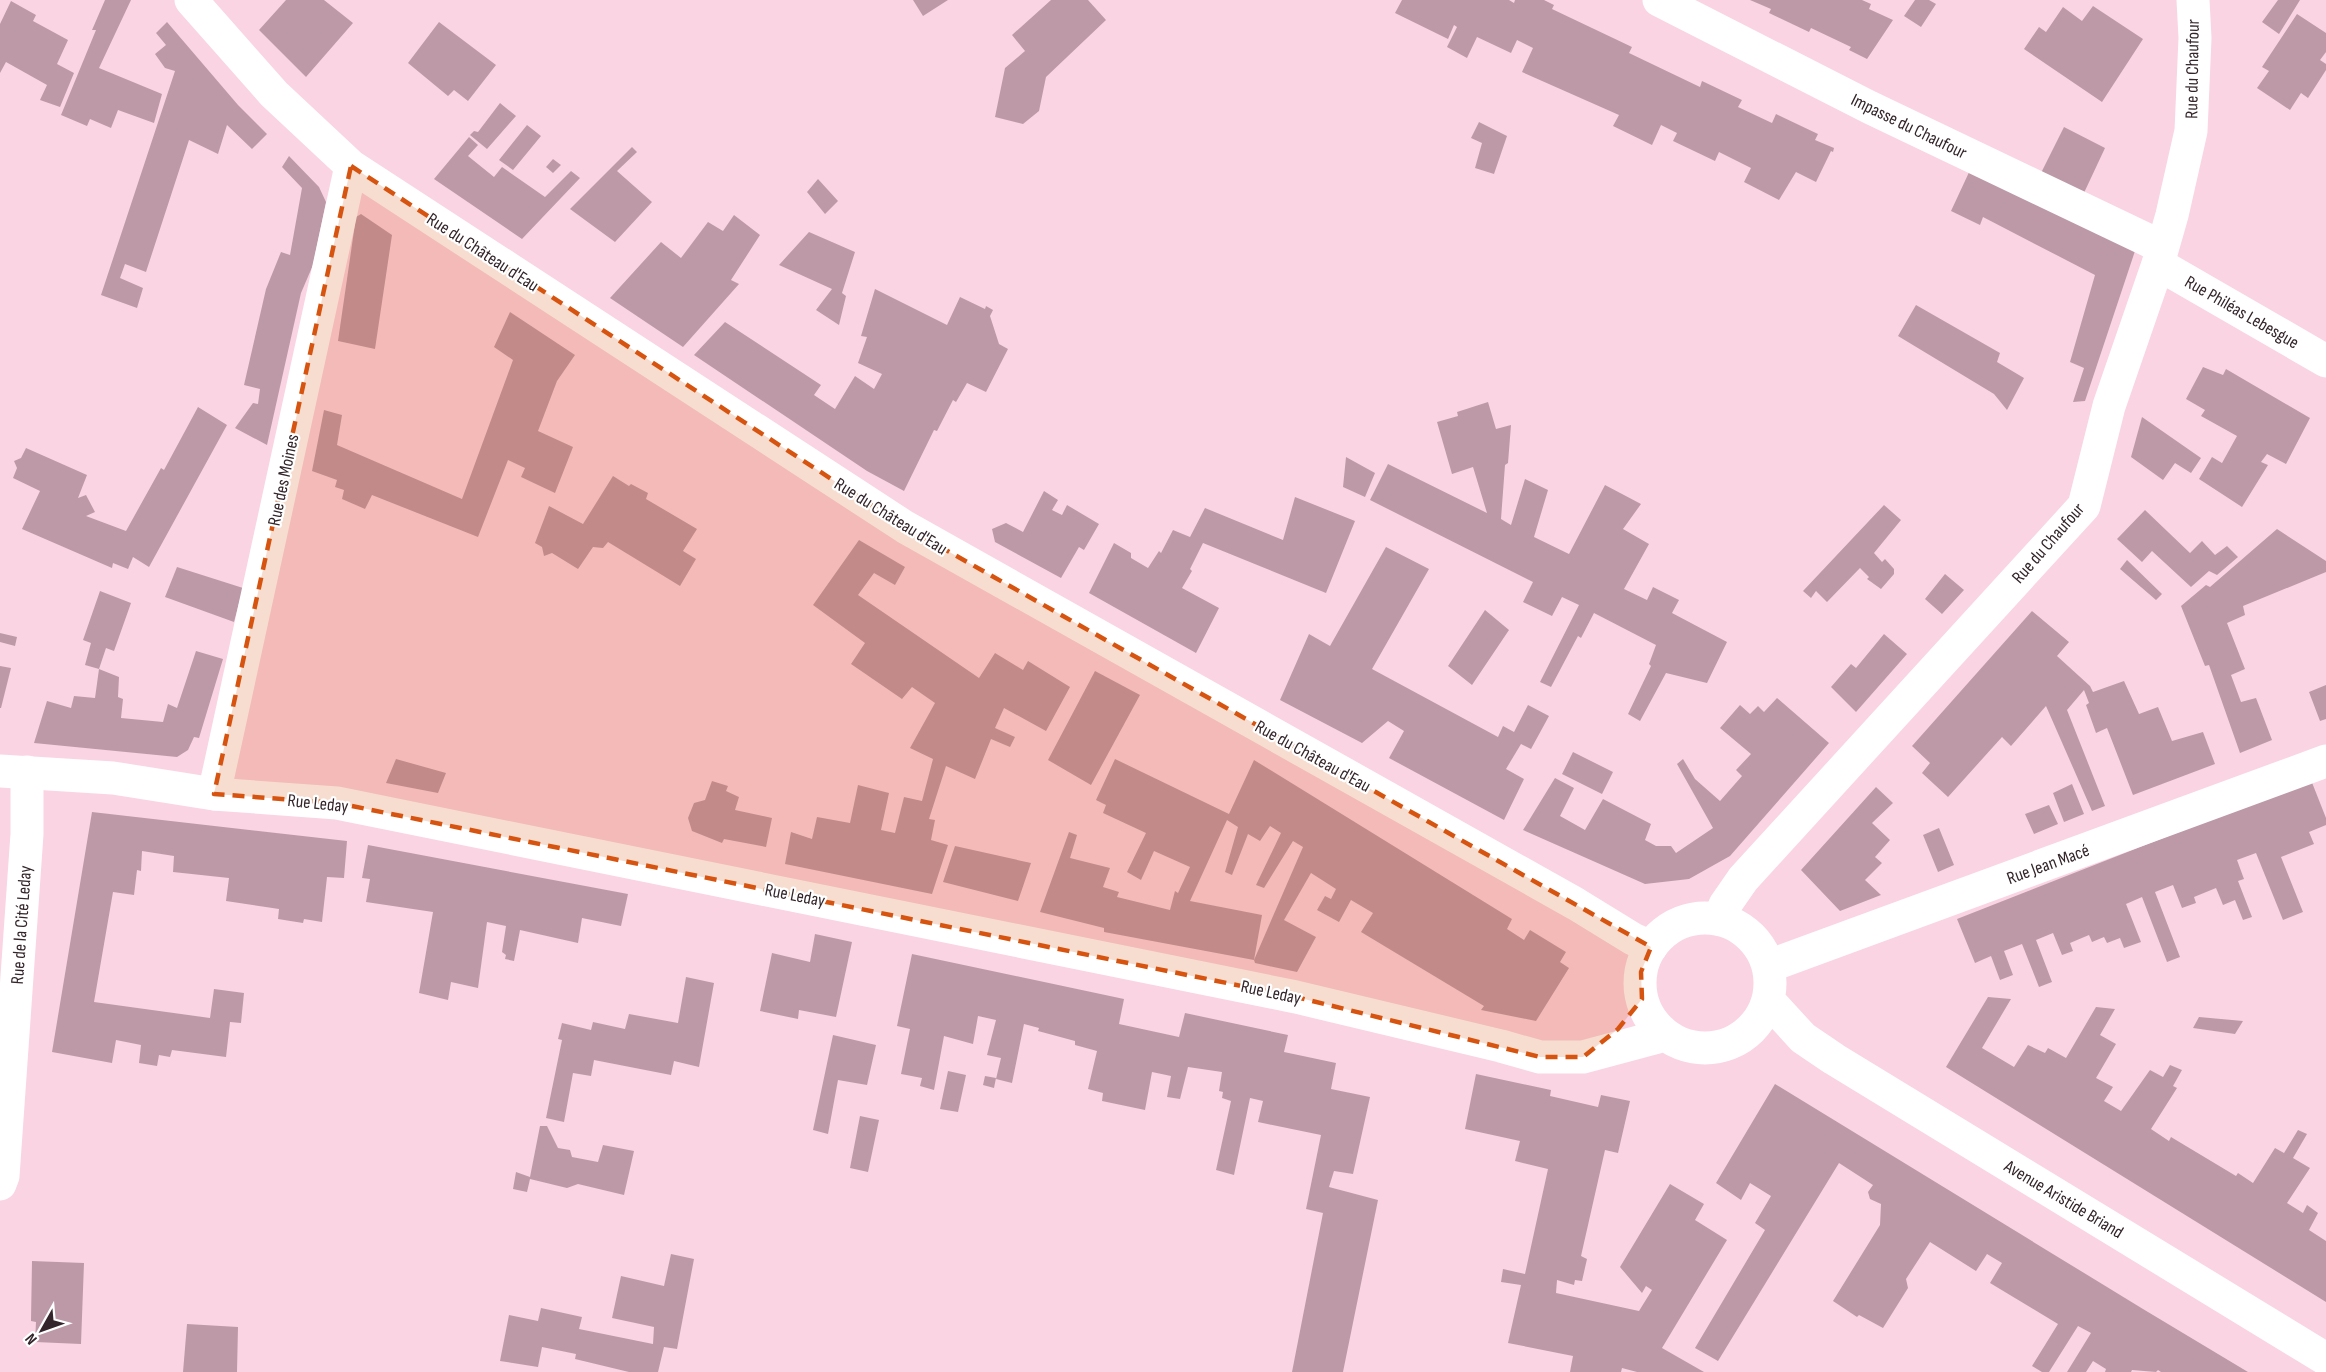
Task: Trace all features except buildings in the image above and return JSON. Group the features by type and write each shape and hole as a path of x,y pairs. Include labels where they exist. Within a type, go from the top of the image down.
{"street":[{"name":"Rue du Château d'Eau","path":"191,0 274,94 351,166 905,527 1650,947"},
{"name":"Impasse du Chaufour","path":"1659,0 2160,255"},
{"name":"Rue du Chaufour","path":"1719,919 1725,905 1743,879 2084,506 2109,406 2172,215 2191,131 2195,38 2193,0"},
{"name":"Rue des Moines","path":"214,794 351,166"},
{"name":"Rue Philéas Lebesgue","path":"2160,255 2326,361"},
{"name":"Rue Jean Macé","path":"1769,966 2326,761"},
{"name":"Rue Leday","path":"13,772 113,778 214,794 337,803 1296,997 1540,1057 1583,1057 1665,1035"},
{"name":"Rue de la Cité Leday","path":"0,1184 3,1176 27,834 13,772"},
{"path":"1699,918 1719,919 1736,925 1751,935 1762,949 1769,966 1771,990 1762,1013 1744,1036 1729,1045 1696,1048 1680,1044 1665,1035 1647,1013 1640,986 1641,972 1650,947 1664,932 1680,922 1699,918"},
{"path":"1583,1057 1618,1029 1642,999"},
{"name":"Avenue Aristide Briand","path":"1762,1013 2326,1359"}],"highlighted area":[{"path":"351,166 905,527 1651,947 1641,972 1642,999 1618,1029 1583,1057 1540,1057 1296,997 337,803 214,794"}]}
